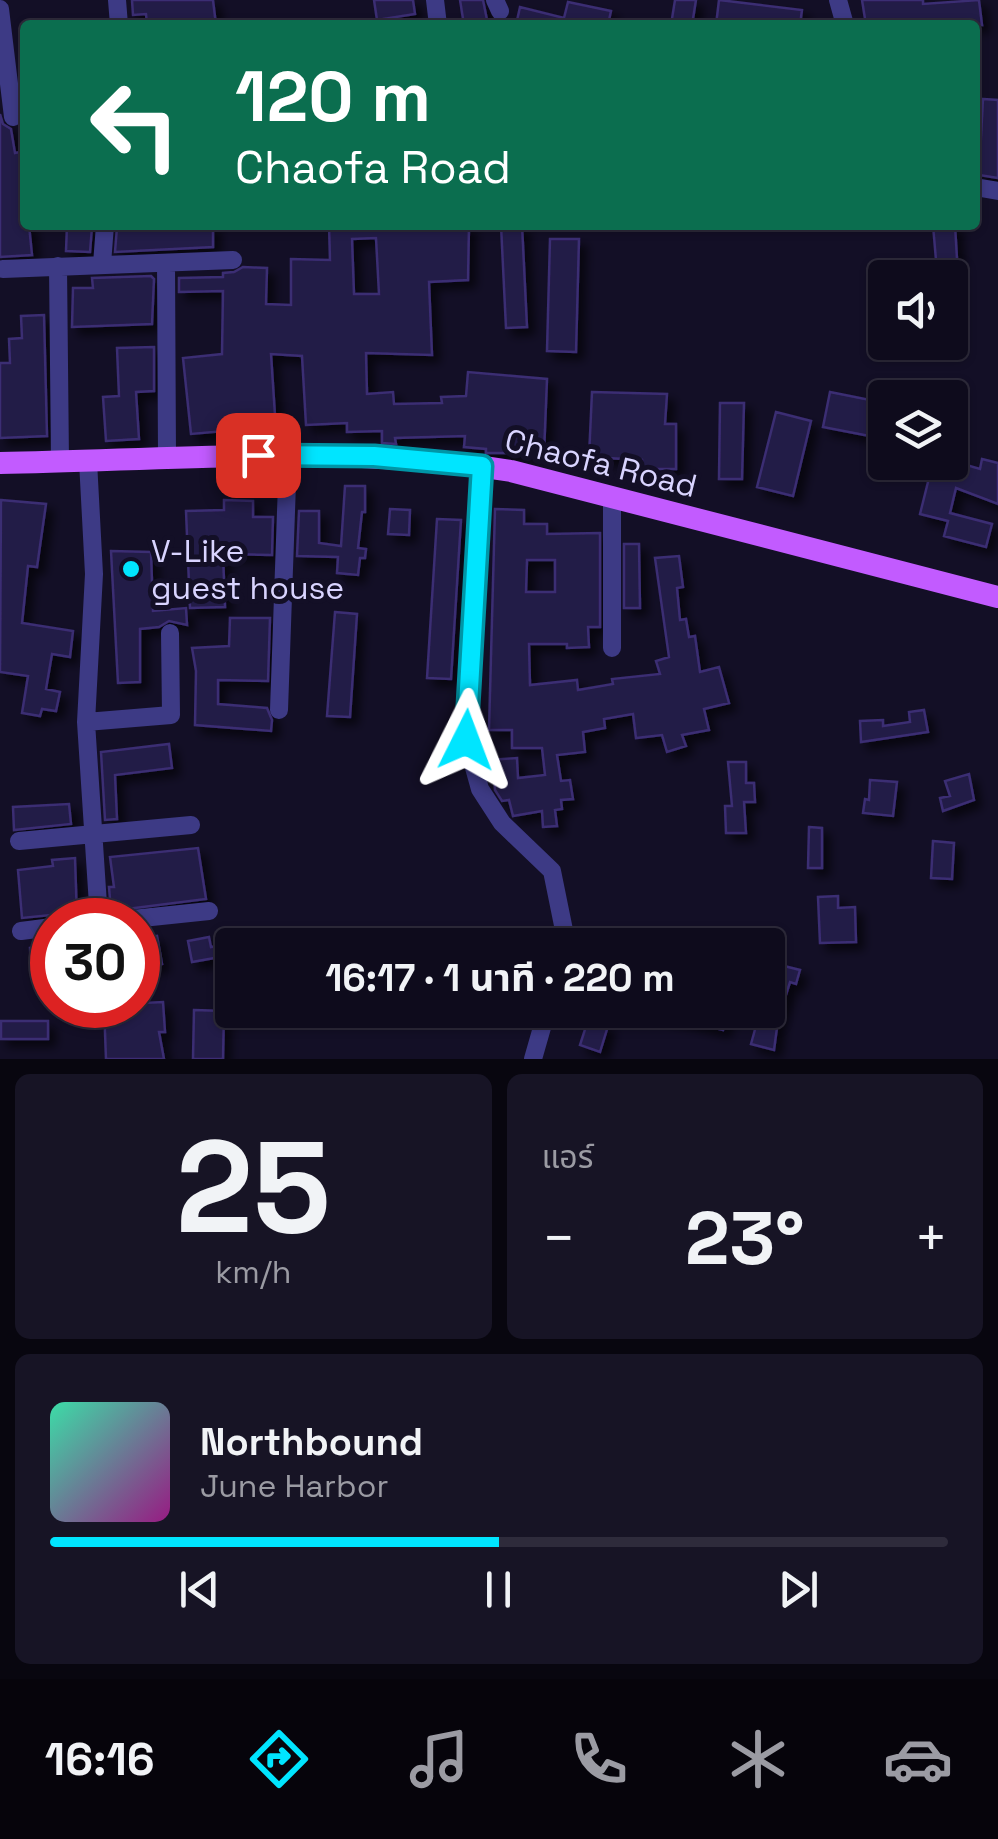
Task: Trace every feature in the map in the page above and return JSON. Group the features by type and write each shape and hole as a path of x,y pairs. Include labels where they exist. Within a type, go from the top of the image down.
{"main road":[{"name":"Chaofa Road","path":"0,463 288,454 431,459 511,471 998,597"}],"street":[{"path":"0,9 12,116"},
{"path":"102,264 105,230"},
{"path":"4,269 233,260"},
{"path":"166,264 166,456"},
{"path":"58,266 60,462"},
{"path":"280,710 288,454"},
{"path":"88,461 94,574 86,722 97,898"},
{"path":"482,466 466,740 480,789 502,822 552,872 563,928"},
{"path":"612,499 612,648"},
{"path":"86,722 171,715 170,633"},
{"path":"19,841 192,825"},
{"path":"160,916 210,911"},
{"path":"21,930 30,929"},
{"path":"533,1059 542,1028"}],"building":[{"path":"132,0 213,0 215,20 147,20 146,14 133,15"},
{"path":"374,0 413,0 415,14 377,20"},
{"path":"460,0 483,0 487,20 463,20"},
{"path":"675,0 696,0 693,20 672,20"},
{"path":"719,0 802,10 801,20 717,20"},
{"path":"862,0 923,0 923,4 979,0 982,25 980,20 865,20"},
{"path":"568,2 611,11 609,20 517,20 520,7 564,18"},
{"path":"983,99 998,100 998,178 980,175"},
{"path":"0,114 3,124 11,129 15,153 20,152 20,230 30,230 32,255 0,257"},
{"path":"67,230 92,230 90,252 66,251"},
{"path":"117,230 213,230 213,247 115,252"},
{"path":"329,230 469,230 468,280 429,282 432,355 366,353 367,394 393,392 394,404 442,403 441,397 466,396 468,372 547,379 544,453 486,453 486,449 464,447 465,436 395,438 396,444 382,443 382,431 347,432 347,423 306,425 302,356 271,354 276,431 258,433 258,428 191,434 183,358 222,354 223,291 179,292 179,278 223,277 223,273 243,267 267,268 266,304 291,305 291,259 330,260","holes":["376,238 379,294 354,294 352,239"]},
{"path":"501,230 522,230 527,327 506,328"},
{"path":"933,230 955,230 957,259 936,260"},
{"path":"550,239 579,239 576,352 547,351"},
{"path":"151,276 152,324 72,327 73,288 93,288 92,278"},
{"path":"44,315 47,436 0,438 0,363 10,363 9,339 22,338 21,316"},
{"path":"154,347 154,391 136,392 139,439 106,441 103,397 119,396 117,348"},
{"path":"592,392 667,394 665,424 676,424 676,469 642,469 642,460 589,457"},
{"path":"830,392 868,400 868,436 823,427"},
{"path":"720,403 744,403 742,479 719,479"},
{"path":"776,412 811,421 793,496 757,487"},
{"path":"982,459 998,463 998,504 956,488 950,513 992,524 986,547 944,536 948,521 920,514 928,480 968,480 968,466 980,469"},
{"path":"345,486 365,486 358,548 366,549 365,558 360,558 358,575 337,573 338,557 297,556 299,511 319,511 319,543 341,546"},
{"path":"1,500 46,504 37,567 28,566 22,623 73,631 70,657 52,654 46,689 60,692 56,711 42,709 40,716 22,713 28,676 0,672"},
{"path":"224,500 253,501 253,517 273,517 272,555 223,554 225,607 190,608 186,511 224,510"},
{"path":"390,509 410,510 409,535 388,534"},
{"path":"495,509 524,510 524,524 547,524 547,534 600,533 600,627 588,627 589,647 529,644 530,685 577,680 578,690 613,684 612,679 660,674 656,661 669,657 655,558 679,556 683,587 677,588 680,620 686,619 689,637 695,636 700,672 719,667 729,703 704,709 709,730 682,735 686,746 667,752 662,735 636,738 633,714 604,719 605,728 583,732 585,752 557,755 561,781 570,780 573,799 561,800 562,809 555,810 557,826 543,827 542,811 513,816 509,800 502,801 495,790 489,760 517,758 518,778 545,775 542,748 512,748 512,730 489,730","holes":["527,560 555,560 555,592 526,592"]},
{"path":"437,519 461,520 451,679 427,678"},
{"path":"624,544 639,544 640,608 624,608"},
{"path":"111,551 151,552 153,611 186,608 187,625 169,621 159,627 140,629 140,682 118,683"},
{"path":"335,612 357,614 350,717 327,716"},
{"path":"230,618 270,618 268,681 218,680 218,704 267,708 271,731 195,725 196,671 192,648 229,646"},
{"path":"924,710 928,732 861,742 860,721 883,720 883,726 910,722 909,712"},
{"path":"169,744 172,768 115,775 117,819 105,820 101,752"},
{"path":"728,762 746,762 746,783 754,783 755,802 744,802 746,833 726,833 725,806 732,806"},
{"path":"969,774 974,800 943,811 940,798 950,796 945,781"},
{"path":"870,780 897,782 893,816 863,813 865,799 869,800"},
{"path":"69,804 71,824 14,830 13,807"},
{"path":"809,827 822,828 822,868 808,868"},
{"path":"933,841 954,843 952,879 931,878"},
{"path":"198,848 206,899 160,905 160,898 110,898 109,887 114,887 110,857"},
{"path":"75,858 76,898 30,898 30,917 22,918 18,870 53,866 52,860"},
{"path":"838,896 838,908 855,907 856,942 820,943 818,897"},
{"path":"209,937 211,947 215,946 215,958 192,962 188,941"},
{"path":"785,966 800,970 796,984 790,982 785,998"},
{"path":"160,1002 165,1032 159,1032 164,1059 106,1059 105,1028 160,1028"},
{"path":"194,1010 215,1011 215,1028 224,1028 223,1059 193,1059"},
{"path":"1,1021 30,1021 30,1028 48,1028 48,1039 1,1039"},
{"path":"585,1028 607,1028 600,1052 580,1045"},
{"path":"755,1028 777,1028 774,1050 751,1044"}],"place":[{"name":"V-Like guest house","path":"131,569"}],"route":[{"path":"258,455 374,456 482,466 466,740"}]}
